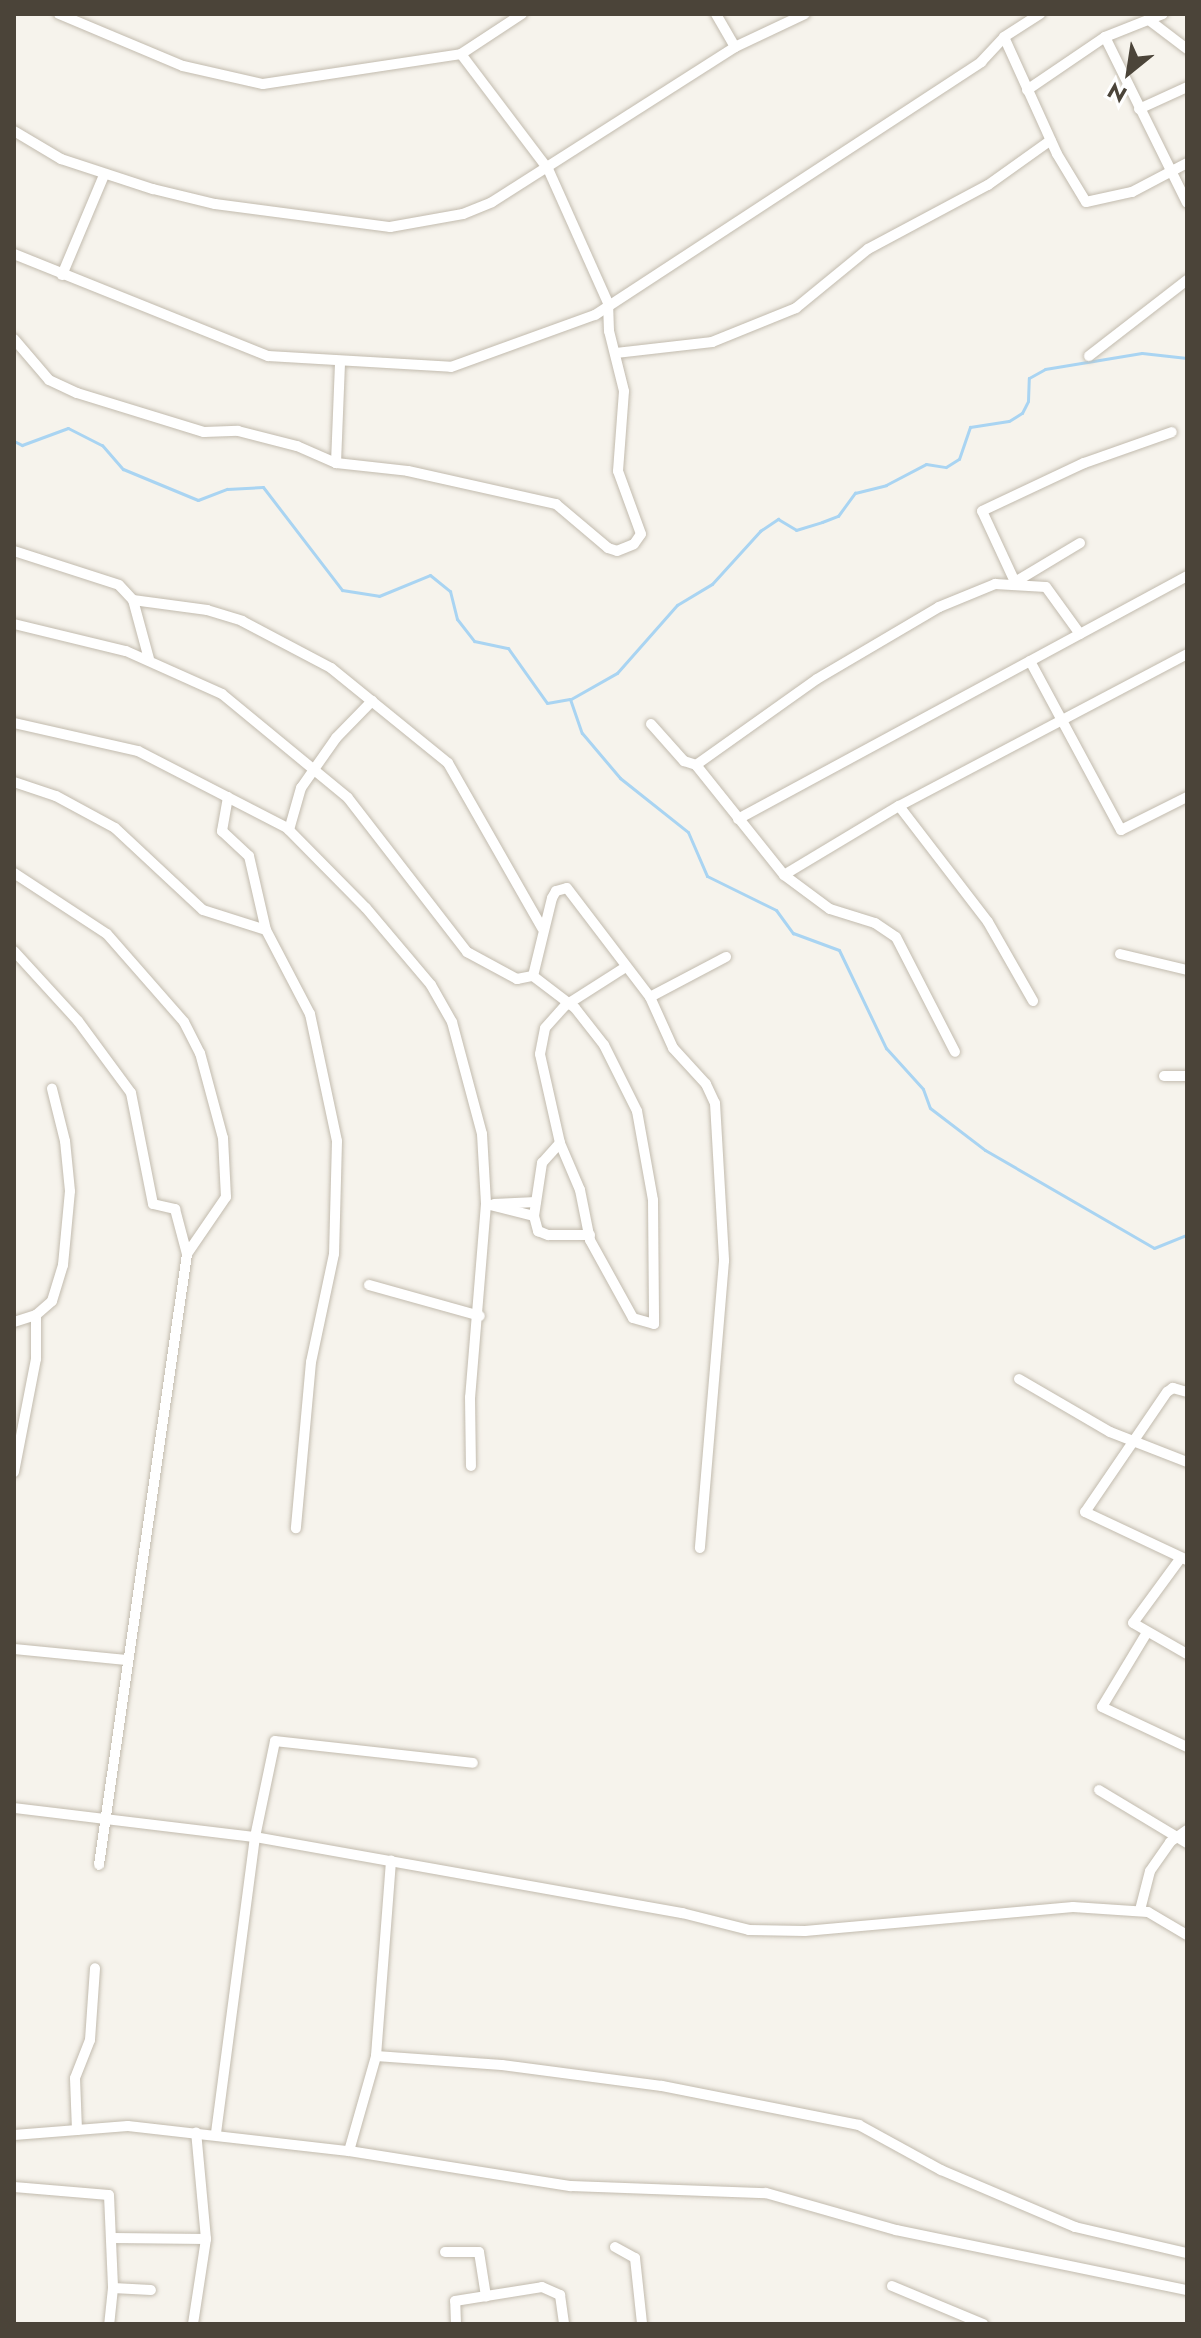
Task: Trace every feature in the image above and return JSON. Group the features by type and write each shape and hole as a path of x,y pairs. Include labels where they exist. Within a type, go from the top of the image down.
{"street":[{"path":"59,14 183,66 263,84 461,54 522,14"},
{"path":"716,14 735,47"},
{"path":"14,131 61,159 104,175 215,204 390,227 463,214 548,169 735,47 805,14"},
{"path":"14,254 268,356 451,367 581,323 981,62 1004,37 1040,14"},
{"path":"1027,90 1105,37 1163,14"},
{"path":"1149,20 1187,49"},
{"path":"1004,37 1051,140 1086,202 1132,192 1170,168 1187,163"},
{"path":"1105,37 1187,203"},
{"path":"14,339 49,380 77,393 204,432 238,431 297,446 336,463 408,471 561,505 617,551 641,536 618,471 624,391 608,303 548,169 461,54"},
{"path":"1139,109 1187,87"},
{"path":"616,353 712,342 796,308 868,249 988,185 1051,140"},
{"path":"62,275 104,175"},
{"path":"1089,356 1187,280"},
{"path":"336,463 340,362"},
{"path":"1015,582 983,518 983,509 1084,463 1172,432"},
{"path":"1015,582 1080,543"},
{"path":"14,551 105,578 133,600 207,610 242,621 331,668 448,763 542,928"},
{"path":"738,819 1187,576"},
{"path":"696,765 817,679 939,607 995,584 1015,582 1052,592 1080,634"},
{"path":"133,600 149,659"},
{"path":"14,624 149,659 222,694 348,798 467,952 517,979 533,976"},
{"path":"784,875 899,806 1187,654"},
{"path":"1030,661 1059,722 1121,830 1187,797"},
{"path":"289,830 296,797 314,769 372,701"},
{"path":"14,723 138,751 289,830 377,920 431,985 452,1022 482,1134 486,1204 480,1316 470,1397 471,1466"},
{"path":"651,724 684,761 696,765 784,875 830,909 875,923 896,937 955,1052"},
{"path":"14,782 56,796 115,828 203,910 266,930"},
{"path":"228,797 222,831 249,856 266,930 316,1030 337,1141 334,1254 311,1362 296,1528"},
{"path":"899,806 988,922 1033,1001"},
{"path":"14,873 107,934 184,1022 200,1053 223,1138 226,1197 187,1254"},
{"path":"533,976 542,928 556,891 567,888 624,968 650,997 673,1048 706,1084 715,1103 724,1261 700,1548"},
{"path":"14,951 78,1021 131,1093 153,1204 175,1209 187,1254 160,1465 126,1660 99,1865"},
{"path":"1120,954 1187,970"},
{"path":"650,997 726,957"},
{"path":"533,976 566,1005 595,1030 637,1111 653,1200 654,1324 633,1318 590,1235 580,1190 560,1143 540,1054 545,1028 566,1005 624,968"},
{"path":"1164,1076 1187,1076"},
{"path":"14,1322 36,1315 52,1301 60,1283 67,1238 68,1163 52,1089"},
{"path":"560,1143 542,1163 534,1216 538,1231 548,1235 590,1235"},
{"path":"486,1204 536,1202"},
{"path":"486,1204 534,1216"},
{"path":"369,1285 480,1316"},
{"path":"14,1472 36,1359 36,1315"},
{"path":"1019,1379 1131,1441 1187,1462"},
{"path":"1187,1392 1169,1390 1131,1441 1086,1516 1183,1560 1135,1618 1134,1626 1187,1654"},
{"path":"1146,1634 1102,1707 1187,1747"},
{"path":"14,1649 126,1660"},
{"path":"216,2133 255,1837 275,1741 473,1763"},
{"path":"1099,1790 1184,1837"},
{"path":"14,1808 255,1837 749,1930 805,1931 1073,1907 1140,1910 1187,1935"},
{"path":"1140,1910 1150,1871 1170,1842 1184,1837"},
{"path":"349,2151 376,2056 391,1861"},
{"path":"77,2130 75,2078 90,2040 95,1968"},
{"path":"376,2056 502,2065 662,2086 859,2125 941,2170 1075,2227 1187,2253"},
{"path":"14,2135 128,2126 216,2133 349,2151 571,2186 766,2193 896,2230 1187,2290"},
{"path":"193,2324 206,2239 196,2132"},
{"path":"14,2187 109,2195 113,2238 109,2324"},
{"path":"113,2238 206,2239"},
{"path":"615,2247 635,2258 642,2324"},
{"path":"445,2252 479,2252 486,2296"},
{"path":"892,2286 983,2324"},
{"path":"113,2288 151,2290"},
{"path":"456,2324 455,2301 552,2290 564,2305 564,2324"}],"waterway":[{"path":"571,699 617,673 677,605 712,584 760,531 778,519 796,530 822,522 838,516 855,493 886,485 926,464 946,467 959,459 970,427 1009,421 1022,413 1028,401 1029,378 1045,369 1142,353 1187,358"},
{"path":"14,441 22,445 68,428 102,445 123,469 198,500 227,489 263,487 342,590 379,596 430,575 450,591 457,619 474,641 508,648 547,703 570,699 582,733 620,778 688,832 707,876 776,910 793,933 839,950 886,1048 923,1089 930,1108 985,1150 1154,1248 1187,1235"}]}
